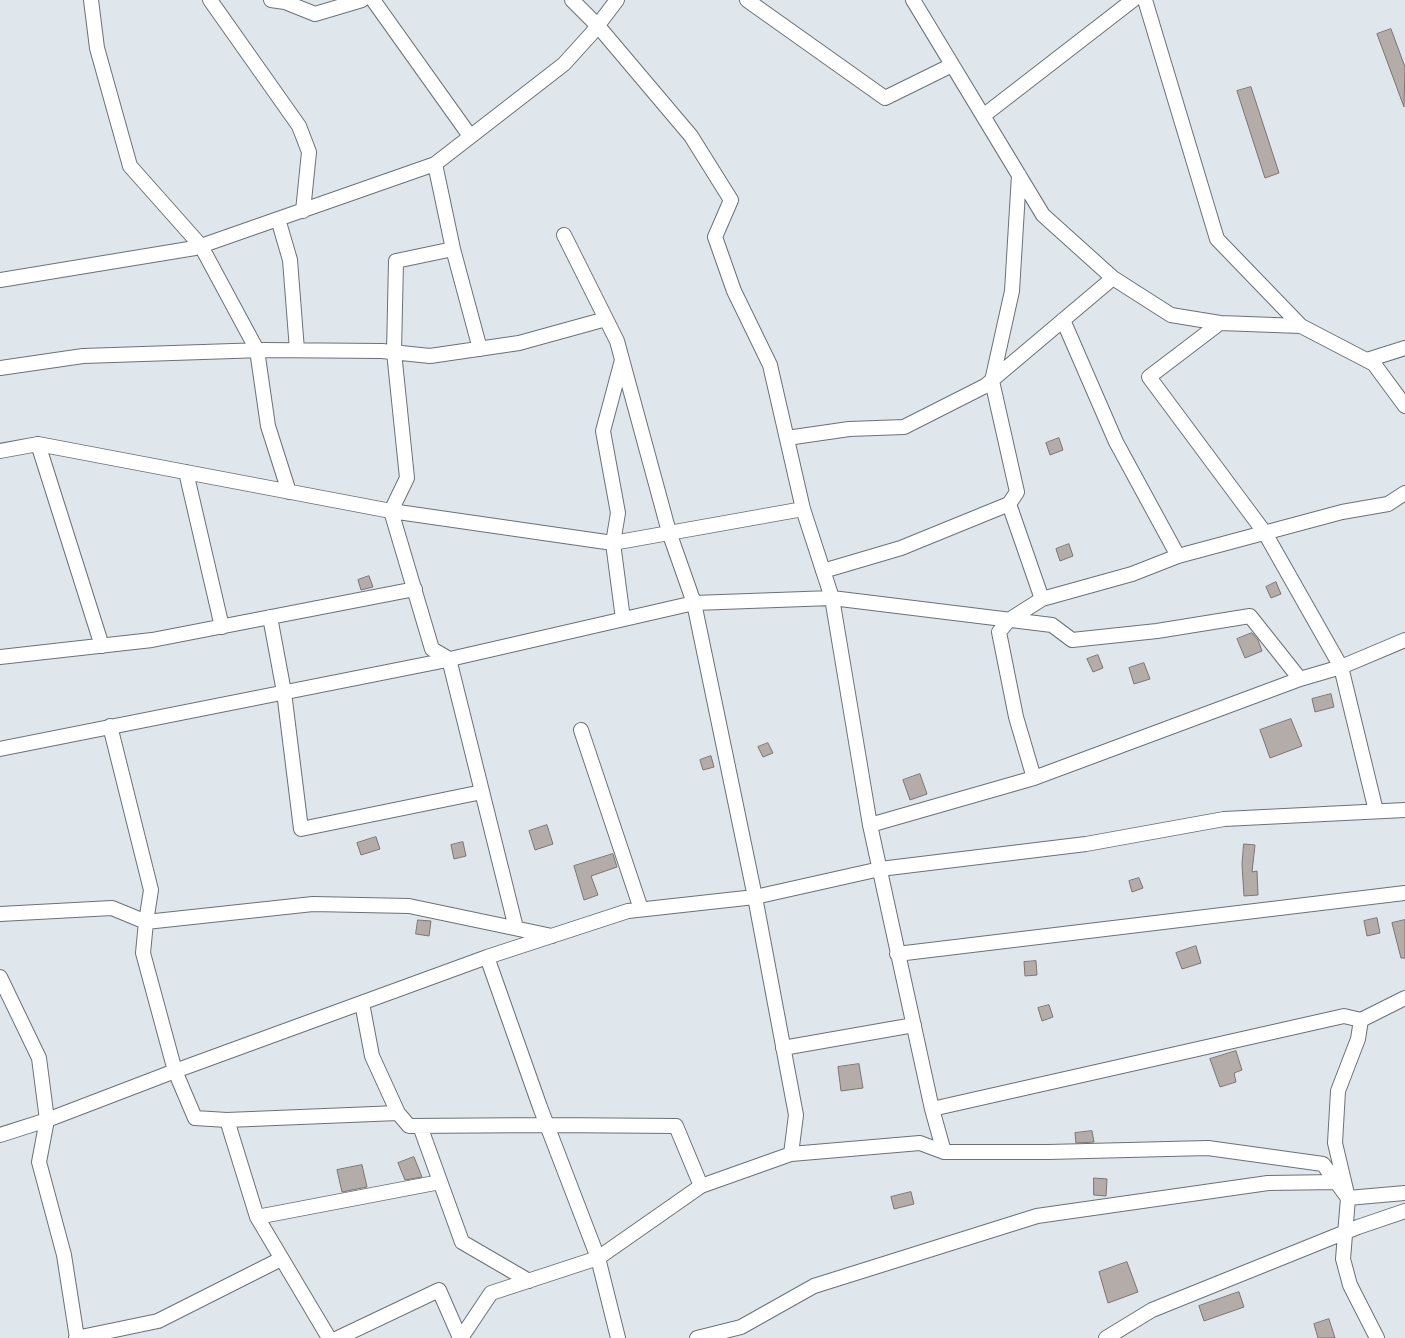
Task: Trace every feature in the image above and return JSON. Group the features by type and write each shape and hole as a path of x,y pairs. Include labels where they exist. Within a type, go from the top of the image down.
{"street":[{"path":"90,0 97,48 130,166 201,246 257,350 268,426 289,492"},
{"path":"210,0 299,126 309,152 303,211"},
{"path":"271,0 285,2 315,14 362,0"},
{"path":"374,0 470,136"},
{"path":"572,0 598,26 691,136 731,200 715,237 734,292 770,365 803,509 832,598 870,824 897,954 932,1109 944,1152"},
{"path":"0,280 201,246 435,164 564,64 598,26 617,0"},
{"path":"747,0 885,98 952,65"},
{"path":"913,0 1043,215 1113,278 1171,315 1220,323 1301,326"},
{"path":"983,116 1133,0"},
{"path":"1145,0 1217,240 1301,326 1374,364 1405,406"},
{"path":"435,164 453,249 480,349"},
{"path":"823,571 901,548 1009,504 1017,492 992,381 1012,291 1019,175"},
{"path":"278,219 290,260 297,350"},
{"path":"564,235 617,341 669,532 694,603 755,897 796,1116 791,1154"},
{"path":"453,249 396,261 394,352 407,478 392,511 432,649 449,659 516,928"},
{"path":"787,438 849,429 904,427 985,386 1113,278"},
{"path":"0,368 83,356 257,350 394,352 430,356 519,343 606,319"},
{"path":"1063,320 1116,442 1178,556"},
{"path":"1220,323 1149,377 1265,532 1341,667 1376,811"},
{"path":"1367,360 1405,348"},
{"path":"622,360 603,431 618,513 613,543 623,619"},
{"path":"0,450 38,444 392,511 613,543 803,509"},
{"path":"38,444 102,646"},
{"path":"186,472 222,627"},
{"path":"1034,778 1016,717 999,632 1009,620 1042,599 1132,574 1178,556 1265,532 1342,512 1388,504 1405,493"},
{"path":"1009,504 1042,599"},
{"path":"0,657 152,640 415,589"},
{"path":"0,749 449,659 694,603 832,598 1052,625 1072,640 1157,631 1250,616 1300,679"},
{"path":"270,617 284,692 301,829 482,792"},
{"path":"870,824 1034,778 1300,679 1341,667 1405,640"},
{"path":"110,726 151,890 144,954 175,1071 195,1118 227,1120 398,1113"},
{"path":"581,730 641,909"},
{"path":"0,1135 47,1120 487,957 628,910 755,897 880,869 1086,844 1224,819 1405,810"},
{"path":"897,954 1405,893"},
{"path":"0,914 112,908 146,922 313,904 409,906 553,936"},
{"path":"487,957 547,1125 598,1258 618,1338"},
{"path":"0,976 39,1058 47,1120 39,1162 64,1255 76,1338 158,1322 281,1259"},
{"path":"932,1109 1344,1016 1361,1020 1405,998"},
{"path":"362,1003 372,1056 398,1113 410,1126 676,1126 702,1186"},
{"path":"1361,1020 1358,1039 1338,1091 1335,1143 1348,1198 1343,1259 1350,1285 1377,1338"},
{"path":"784,1048 914,1025"},
{"path":"227,1120 257,1217 329,1338"},
{"path":"420,1126 462,1242 529,1281"},
{"path":"460,1338 491,1293 598,1258 702,1186 791,1154 920,1144 944,1152 1048,1152 1208,1148 1323,1164 1348,1198"},
{"path":"257,1217 440,1182"},
{"path":"697,1338 741,1327 814,1286 1037,1216 1268,1182 1336,1182"},
{"path":"1348,1198 1405,1193"},
{"path":"1106,1338 1152,1310 1345,1232 1405,1211"},
{"path":"338,1338 439,1290 460,1338"}],"building":[{"path":"1391,29 1405,67 1404,107 1377,34"},
{"path":"1251,87 1279,173 1265,178 1237,91"},
{"path":"1059,438 1063,450 1050,455 1046,443"},
{"path":"1069,544 1073,556 1060,561 1056,549"},
{"path":"369,576 373,587 361,590 358,580"},
{"path":"1276,582 1281,594 1271,598 1266,587"},
{"path":"1252,633 1258,640 1262,651 1245,658 1237,639"},
{"path":"1098,655 1103,668 1093,672 1087,659"},
{"path":"1144,663 1150,679 1134,684 1129,668"},
{"path":"1331,694 1334,707 1315,712 1312,699"},
{"path":"1291,719 1302,746 1270,758 1260,730"},
{"path":"768,743 773,753 763,757 758,747"},
{"path":"711,756 714,767 703,770 700,760"},
{"path":"920,774 927,794 910,800 903,780"},
{"path":"547,825 553,844 535,850 529,831"},
{"path":"376,837 380,849 361,855 357,843"},
{"path":"463,842 466,856 454,859 451,845"},
{"path":"1244,844 1255,845 1252,872 1257,871 1258,895 1244,896 1242,865"},
{"path":"613,854 617,867 591,876 598,895 584,900 574,866"},
{"path":"1139,878 1143,888 1132,892 1129,881"},
{"path":"1377,918 1380,933 1367,936 1364,921"},
{"path":"418,920 431,921 429,936 416,934"},
{"path":"1405,920 1405,958 1401,958 1392,923"},
{"path":"1196,946 1201,963 1182,969 1176,953"},
{"path":"1036,961 1037,975 1025,976 1024,962"},
{"path":"1049,1005 1053,1017 1042,1021 1038,1008"},
{"path":"1236,1051 1242,1070 1234,1073 1236,1082 1220,1087 1210,1059"},
{"path":"859,1064 863,1088 841,1091 838,1067"},
{"path":"1092,1131 1094,1142 1076,1143 1075,1133"},
{"path":"414,1157 422,1177 405,1180 398,1163"},
{"path":"362,1165 367,1187 342,1192 337,1170"},
{"path":"1094,1178 1107,1179 1106,1196 1094,1195"},
{"path":"911,1192 914,1204 894,1209 891,1197"},
{"path":"1127,1262 1138,1292 1108,1303 1099,1272"},
{"path":"1239,1292 1244,1307 1204,1321 1199,1306"},
{"path":"1329,1319 1335,1338 1318,1338 1314,1324"}]}
